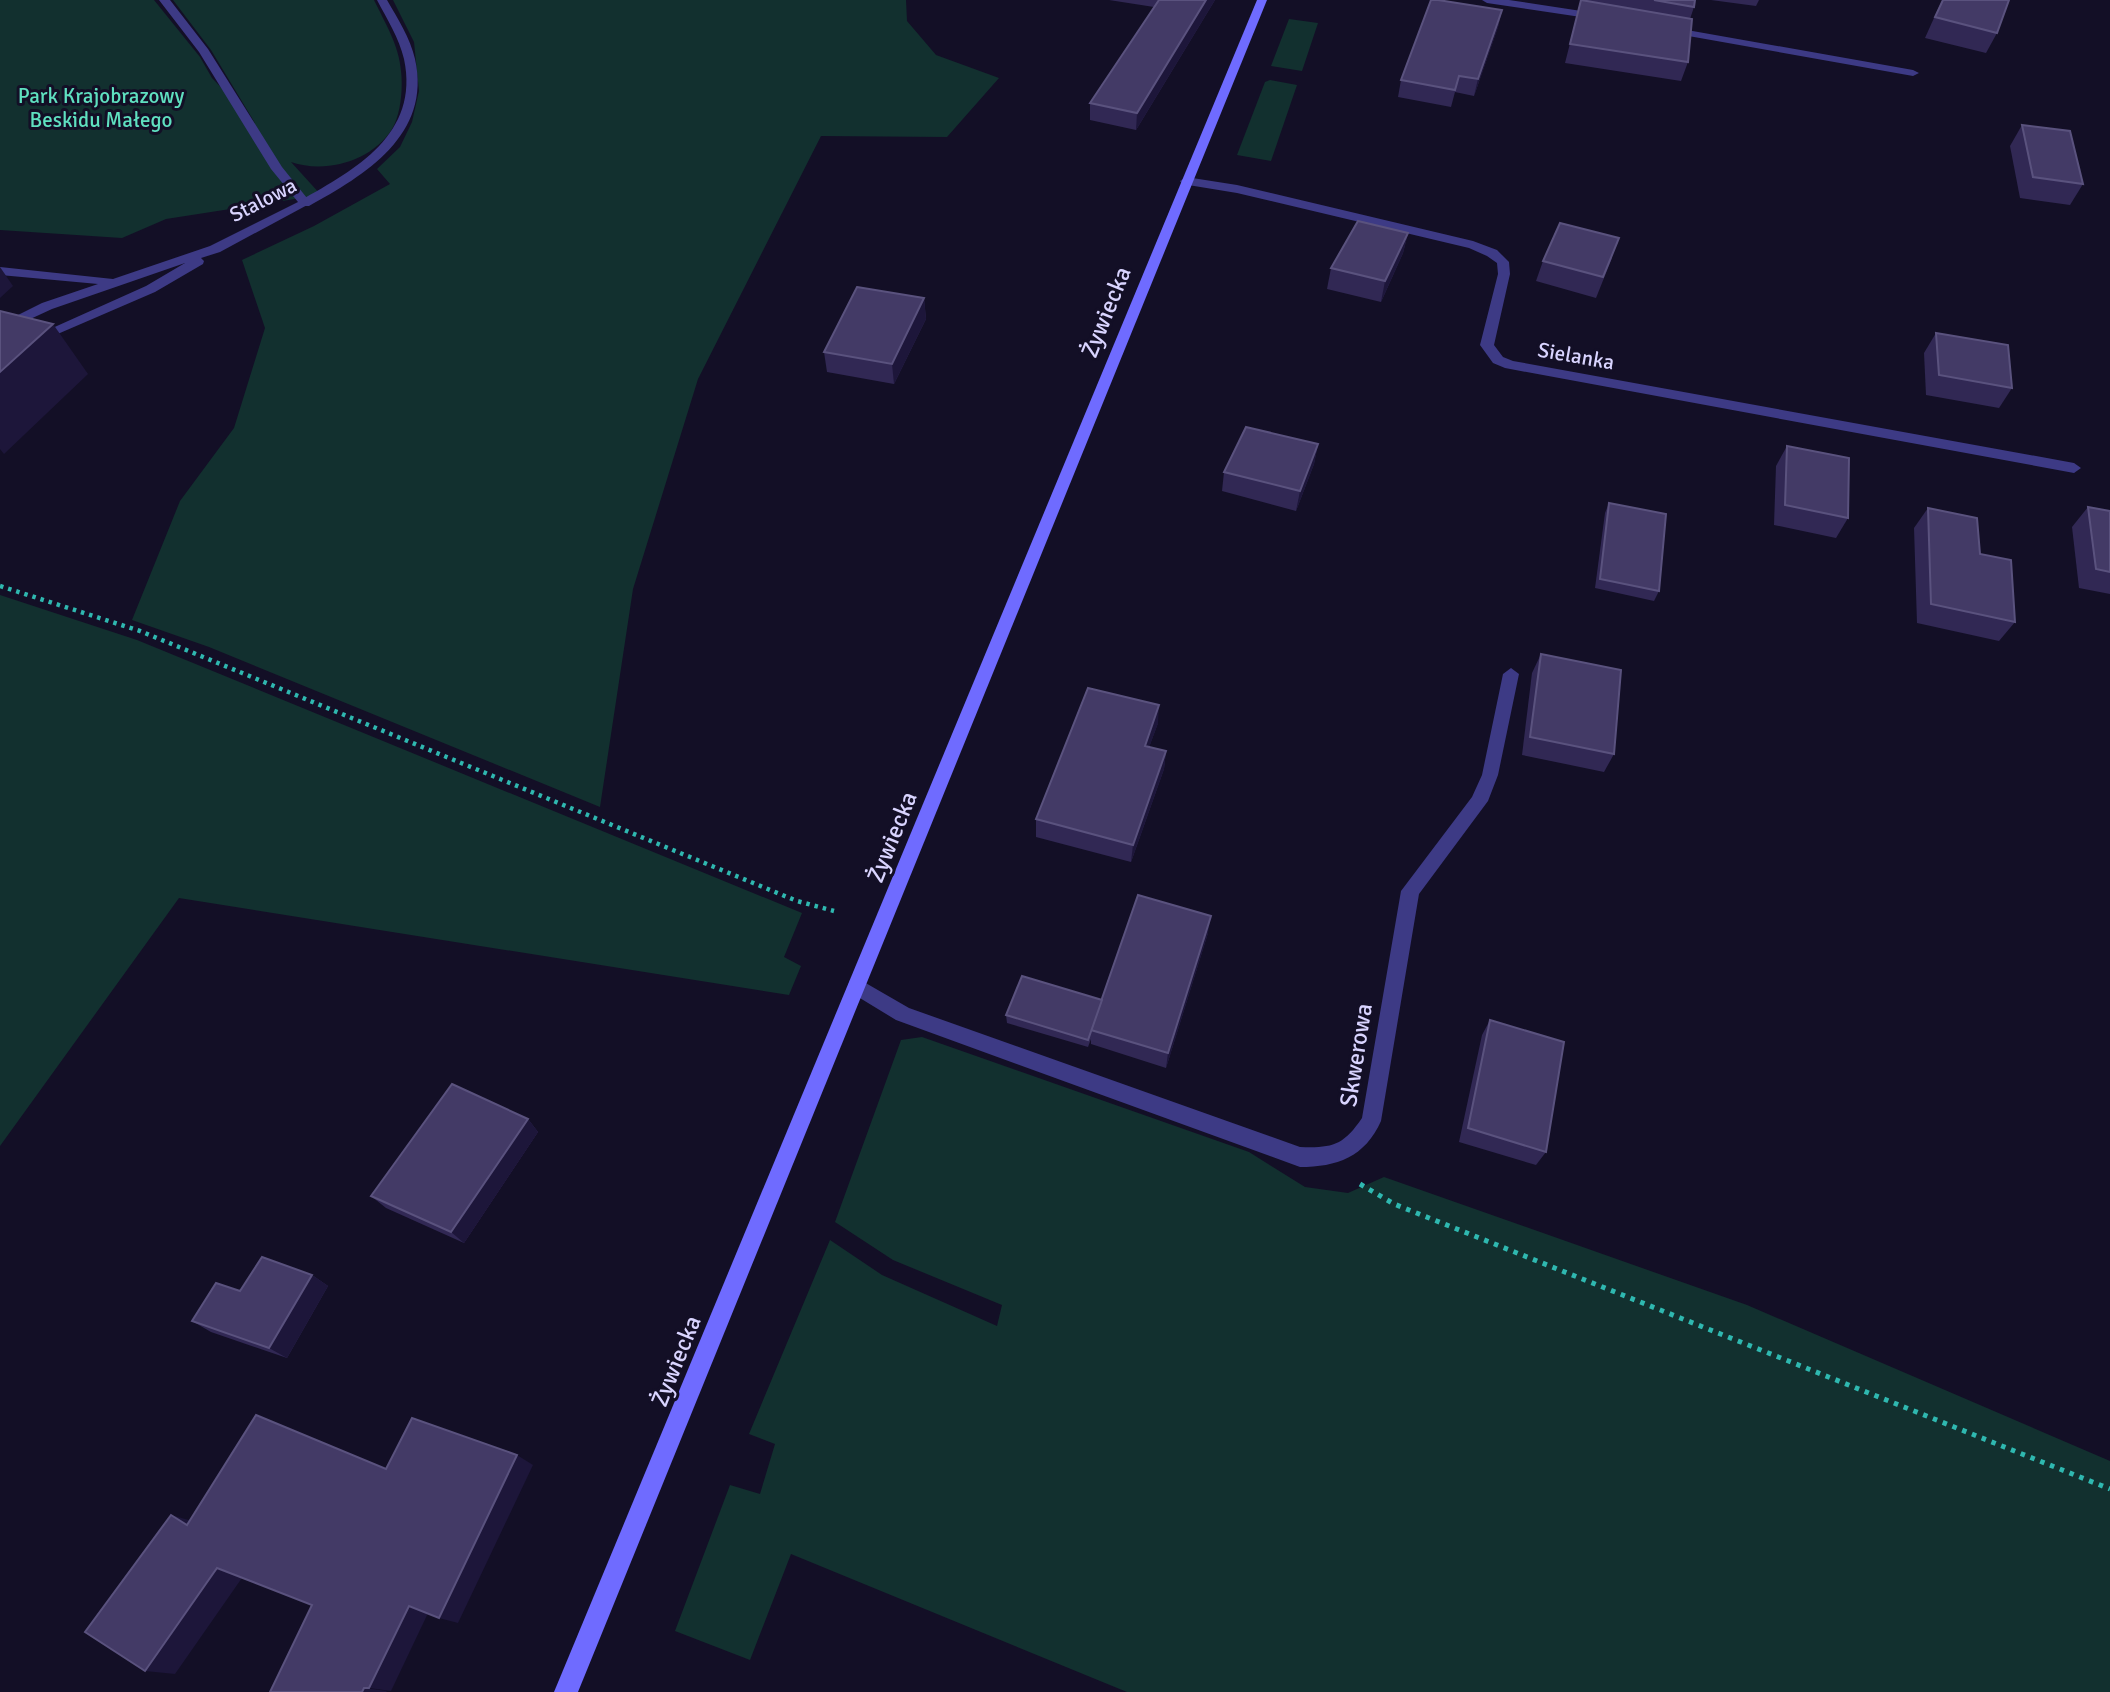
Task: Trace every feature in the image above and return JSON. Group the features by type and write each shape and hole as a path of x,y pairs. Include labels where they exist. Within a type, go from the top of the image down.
{"main road":[{"name":"Żywiecka","path":"566,1692 1262,0"}],"street":[{"path":"164,0 204,51 277,169 305,203"},
{"name":"Stalowa","path":"0,329 47,306 215,248 335,186 390,146 404,122 411,69 405,45 382,0"},
{"path":"1487,0 1619,20"},
{"path":"1659,27 1913,73"},
{"name":"Sielanka","path":"1186,181 1237,189 1473,245 1492,253 1503,262 1504,274 1486,345 1498,360 1510,365 2074,468"},
{"path":"0,361 49,333 160,285 215,248"},
{"path":"0,271 116,281"},
{"name":"Skwerowa","path":"1331,1158 1357,1144 1371,1121 1410,891 1479,801 1490,775 1511,674"},
{"path":"857,986 903,1014 925,1022 1300,1157 1331,1158"}],"path":[{"path":"0,586 140,631 797,901 834,911"},
{"path":"1331,1158 1357,1183 1394,1204 2110,1489"}],"green space":[{"name":"Park Krajobrazowy Beskidu Małego","path":"0,0 154,0 200,57 212,78 255,123 211,50 173,0 374,0 391,34 400,61 402,78 399,109 392,129 373,149 360,157 333,165 291,162 321,195 166,219 122,238 0,230"},
{"path":"393,0 906,0 907,21 936,55 999,78 947,137 821,136 698,379 633,589 600,807 209,647 132,620 180,501 234,428 265,328 242,260 314,226 390,184 377,169 400,147 412,122 419,91 414,42"},
{"path":"1289,19 1318,23 1302,71 1271,66"},
{"path":"1270,80 1297,85 1271,161 1237,155 1265,82"},
{"path":"0,595 137,640 802,913 784,957 801,966 789,995 179,898 0,1146"},
{"path":"922,1037 1249,1152 1305,1187 1348,1193 1384,1177 1747,1305 2110,1461 2110,1692 1127,1692 791,1554 750,1660 675,1631 730,1485 760,1494 775,1444 749,1434 830,1240 882,1275 997,1326 1002,1305 893,1260 835,1222 901,1040"}],"building":[{"path":"1159,0 1206,0 1137,113 1090,103"},
{"path":"1431,0 1502,10 1478,79 1459,76 1455,90 1401,80"},
{"path":"1581,0 1692,19 1688,62 1570,44"},
{"path":"1654,0 1695,0 1694,7"},
{"path":"1943,0 2009,0 1997,33 1935,17"},
{"path":"2022,125 2070,131 2083,184 2033,177"},
{"path":"1358,221 1408,233 1385,281 1331,268"},
{"path":"1560,223 1619,238 1603,277 1543,261"},
{"path":"857,287 924,298 892,364 824,352"},
{"path":"0,311 53,324 0,372"},
{"path":"1936,333 2008,345 2012,388 1939,375"},
{"path":"1246,427 1318,444 1300,491 1224,472"},
{"path":"1787,446 1849,458 1848,518 1785,505"},
{"path":"1609,503 1666,514 1659,591 1600,579"},
{"path":"2088,507 2110,511 2110,572 2096,569"},
{"path":"1928,508 1977,518 1980,554 2011,560 2015,622 1931,604"},
{"path":"1541,654 1621,670 1614,754 1530,737"},
{"path":"1088,688 1159,705 1145,746 1166,751 1133,845 1036,819"},
{"path":"1138,895 1211,916 1168,1053 1091,1030"},
{"path":"1022,976 1102,1000 1088,1040 1006,1015"},
{"path":"1490,1020 1564,1042 1546,1152 1468,1128"},
{"path":"452,1084 528,1119 451,1232 371,1196"},
{"path":"262,1257 312,1275 269,1348 192,1321 216,1283 240,1291"},
{"path":"256,1415 386,1469 412,1418 517,1455 439,1618 409,1606 369,1688 364,1688 362,1692 270,1692 312,1605 217,1568 145,1671 85,1632 171,1515 187,1525"}]}
